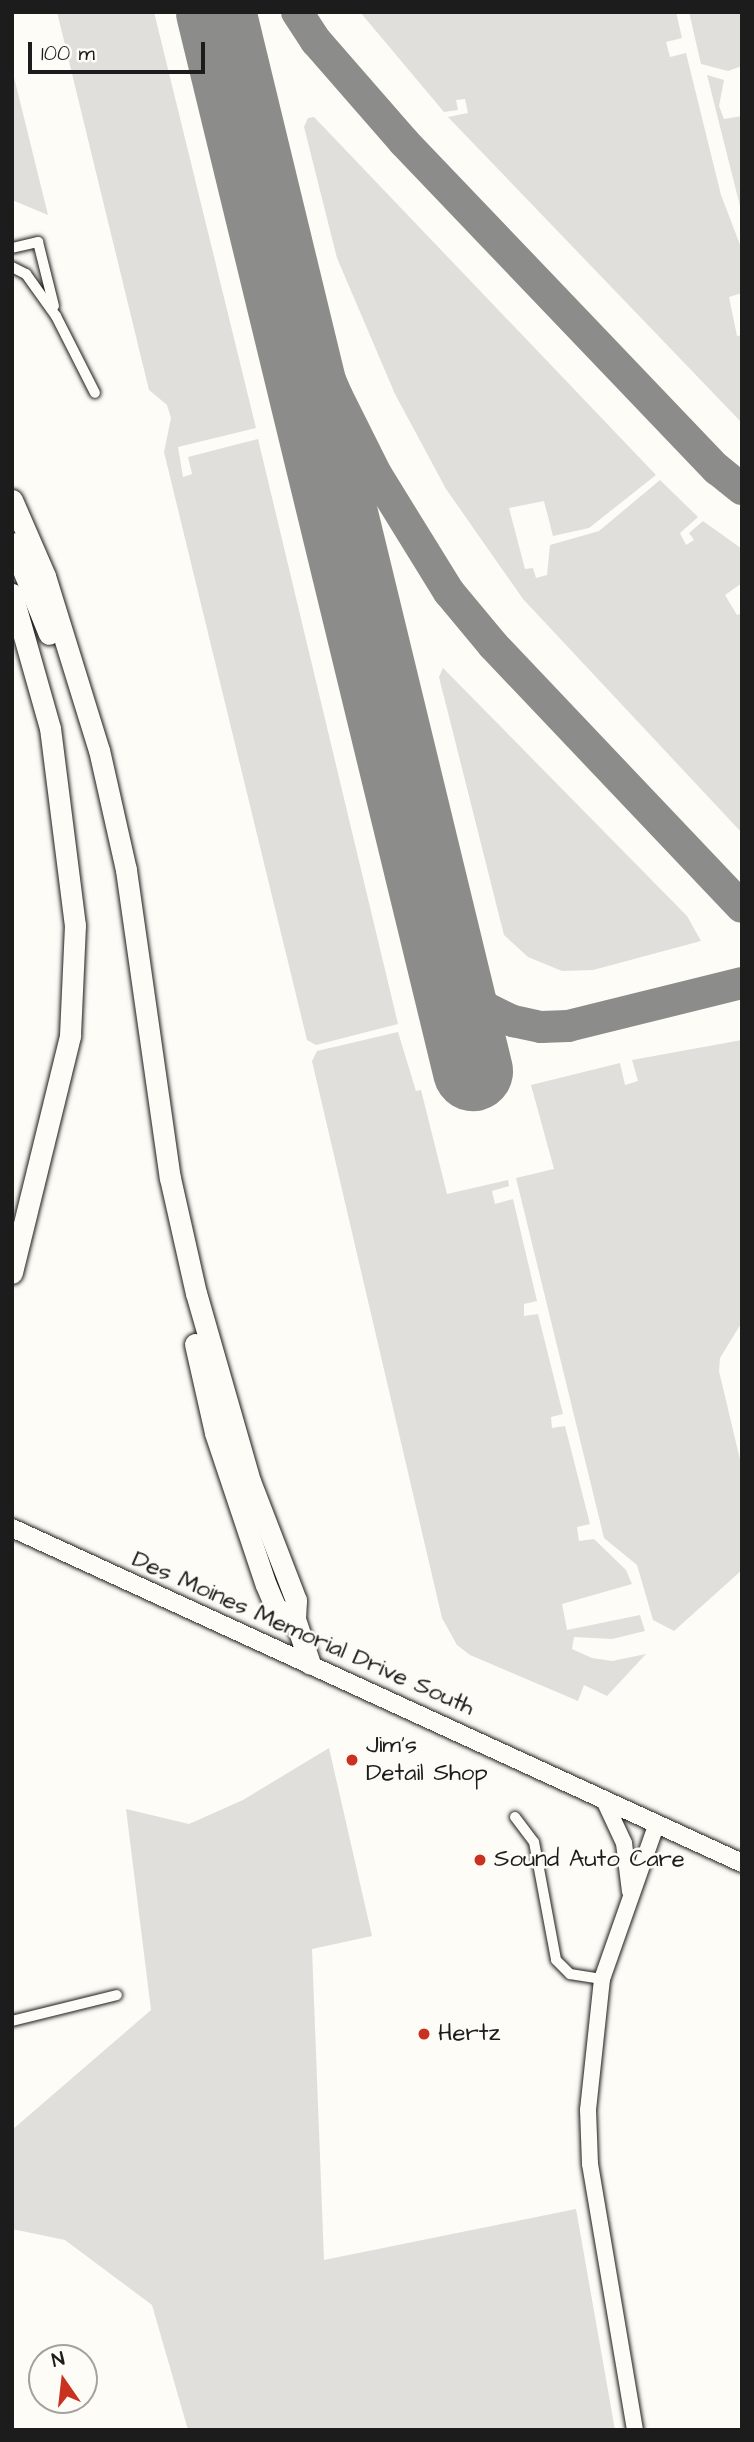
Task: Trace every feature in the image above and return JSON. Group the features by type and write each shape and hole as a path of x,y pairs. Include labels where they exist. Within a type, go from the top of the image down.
{"highway":[{"path":"12,500 45,576 96,739 120,843 170,1178 196,1293 240,1448 296,1600 295,1619 310,1664"},
{"path":"12,542 78,721 107,843 144,1103 215,1433 266,1585 276,1608 295,1619"},
{"path":"12,594 50,728 75,925 71,1036 12,1273"}],"main road":[{"name":"Des Moines Memorial Drive South","path":"12,1528 742,1863"},
{"path":"603,1798 624,1843 631,1898"},
{"path":"635,2430 590,2164 587,2110 602,1979 657,1823"}],"street":[{"path":"12,248 38,242 56,316"},
{"path":"12,267 26,274 56,316 95,393"},
{"path":"515,1817 534,1842 555,1960 570,1974 602,1979"},
{"path":"12,2021 117,1995"}],"shaded area":[{"path":"57,12 154,12 256,428 178,447 183,477 192,474 188,457 258,439 398,1024 316,1045 307,1040 164,452 171,418 167,405 149,390"},
{"path":"360,12 676,12 682,38 666,42 670,57 686,53 721,195 742,250 742,293 729,297 737,336 742,335 742,423 448,117 468,113 465,99 456,100 458,110 444,112"},
{"path":"689,12 742,12 742,66 728,71 701,64"},
{"path":"12,69 48,215 12,200"},
{"path":"707,75 724,80 719,106 724,119 742,116 742,214"},
{"path":"314,117 656,475 589,528 553,536 544,501 509,508 525,569 533,568 536,578 547,575 550,545 599,531 660,480 698,517 680,533 686,545 694,540 689,533 703,521 742,549 742,583 725,595 737,615 742,613 742,833 523,599 446,489 395,394 337,258 304,127 308,118"},
{"path":"443,668 687,916 701,941 593,970 562,971 528,957 504,935 439,677"},
{"path":"398,1032 416,1091 421,1090 447,1194 508,1180 509,1186 492,1191 495,1204 513,1199 537,1301 524,1304 524,1316 538,1314 563,1414 551,1417 552,1428 565,1426 590,1524 577,1527 579,1541 594,1539 626,1570 632,1584 562,1604 567,1630 640,1615 645,1631 612,1639 574,1637 572,1649 592,1658 612,1661 646,1654 607,1696 584,1685 578,1701 470,1655 457,1645 442,1618 312,1061 317,1051"},
{"path":"742,1040 742,1322 720,1358 719,1371 742,1468 742,1570 674,1631 653,1620 637,1565 604,1538 516,1178 554,1169 531,1085 620,1063 625,1085 638,1081 632,1060"},
{"path":"329,1748 372,1936 312,1949 324,2260 576,2209 615,2430 188,2430 152,2305 65,2240 12,2229 12,2130 151,2010 126,1809 189,1824 243,1800"}],"taxiway":[{"path":"297,12 316,41 404,142 717,469 742,489"},
{"path":"273,246 337,396 376,474 449,592 493,645 742,907"},
{"path":"445,949 467,989 486,1008 513,1021 541,1027 568,1026 742,983"}],"runway":[{"path":"216,12 473,1071"}],"place":[{"name":"Jim's Detail Shop","path":"352,1760"},
{"name":"Sound Auto Care","path":"480,1860"},
{"name":"Hertz","path":"424,2034"}]}
